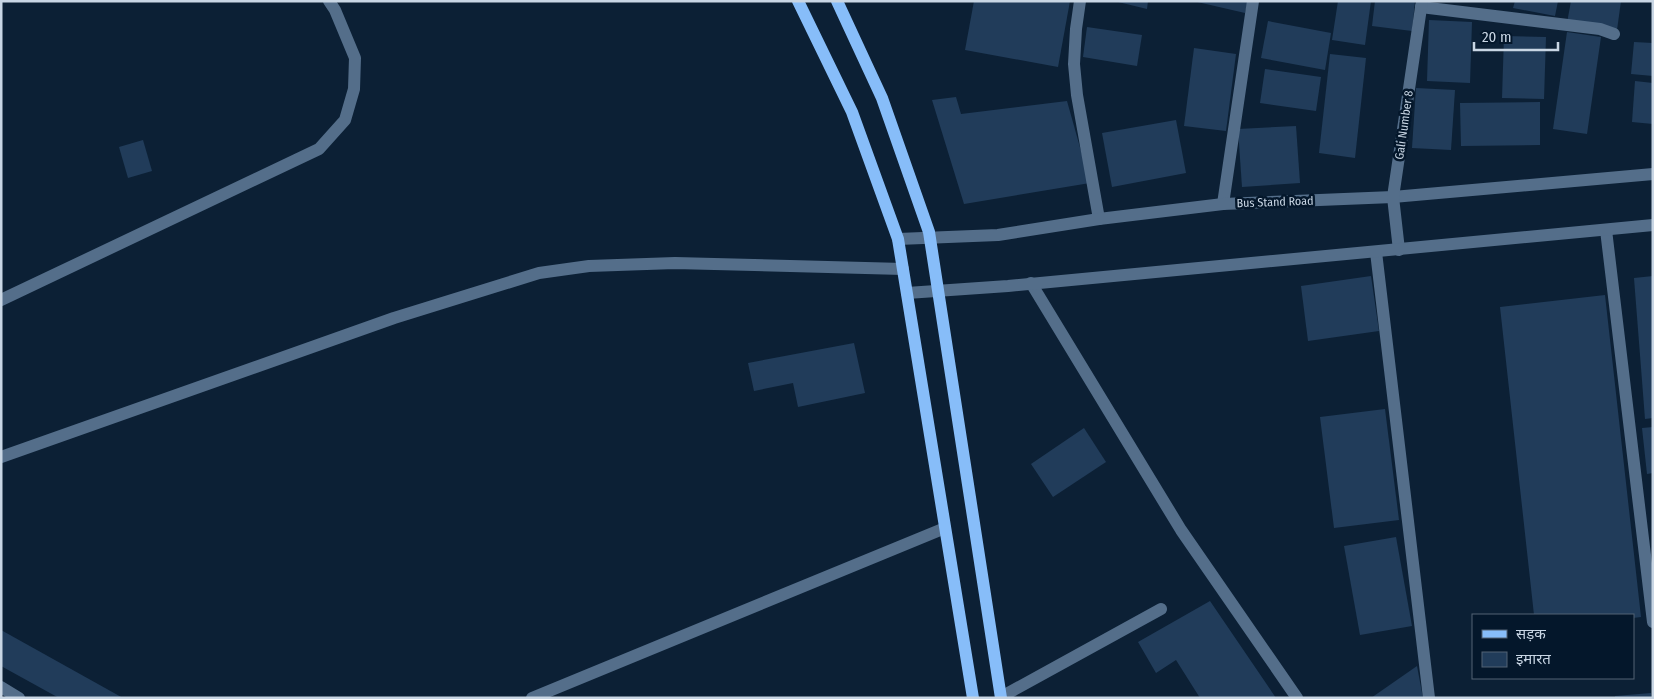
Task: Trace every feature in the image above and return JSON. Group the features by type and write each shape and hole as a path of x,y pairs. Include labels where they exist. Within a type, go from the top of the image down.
{"main road":[{"path":"798,1 852,112 898,239 973,698"},
{"path":"837,1 882,98 929,238 1001,697"}],"street":[{"path":"1,300 319,149 345,120 354,89 355,58 335,10 329,1"},
{"path":"1080,1 1074,64 1077,95 1099,219"},
{"path":"1223,204 1254,1"},
{"path":"1422,4 1600,29 1614,34"},
{"name":"Gali Number 8","path":"1399,250 1393,197 1422,4"},
{"name":"Bus Stand Road","path":"898,239 998,235 1099,219 1223,204 1393,197 1653,174"},
{"path":"907,293 1399,250 1653,225"},
{"path":"1606,230 1653,622"},
{"path":"1376,252 1429,698"},
{"path":"1,457 394,318 539,273 589,266 675,263 903,269"},
{"path":"1031,283 1181,530 1297,698"},
{"path":"532,698 945,528"},
{"path":"1001,697 1162,609"},
{"path":"1,688 20,698"}],"building":[{"path":"974,1 1070,1 1058,67 965,50"},
{"path":"1114,1 1148,1 1147,9"},
{"path":"1193,1 1248,1 1245,13"},
{"path":"1338,1 1371,1 1365,45 1332,40"},
{"path":"1375,1 1415,1 1412,31 1372,26"},
{"path":"1515,1 1558,1 1555,16 1513,8"},
{"path":"1571,1 1621,1 1617,30 1567,23"},
{"path":"1429,20 1472,22 1470,83 1427,81"},
{"path":"1268,21 1331,33 1325,70 1261,58"},
{"path":"1087,27 1142,35 1137,66 1083,57"},
{"path":"1567,32 1601,37 1587,134 1553,129"},
{"path":"1504,36 1546,37 1544,99 1502,98"},
{"path":"1634,42 1653,43 1653,76 1631,74"},
{"path":"1194,48 1236,54 1226,131 1184,126"},
{"path":"1330,54 1366,58 1355,158 1319,153"},
{"path":"1265,69 1321,77 1316,111 1260,103"},
{"path":"1635,81 1653,83 1653,124 1632,122"},
{"path":"1416,88 1455,90 1451,150 1412,148"},
{"path":"956,97 961,114 1067,101 1090,183 964,204 932,100"},
{"path":"1540,102 1540,145 1461,146 1460,103"},
{"path":"1176,120 1186,173 1112,187 1102,133"},
{"path":"1296,126 1300,183 1242,187 1238,129"},
{"path":"143,140 152,171 128,178 119,147"},
{"path":"1371,276 1379,331 1308,341 1301,286"},
{"path":"1653,276 1653,418 1645,419 1634,278"},
{"path":"1605,295 1641,617 1634,618 1634,614 1534,614 1500,307"},
{"path":"854,343 865,393 798,407 793,383 754,391 748,363"},
{"path":"1385,409 1399,520 1334,528 1320,417"},
{"path":"1653,427 1653,473 1647,474 1642,428"},
{"path":"1084,428 1106,462 1053,497 1031,464"},
{"path":"1396,537 1412,626 1360,635 1344,546"},
{"path":"1210,601 1276,698 1200,698 1176,660 1156,673 1138,642"},
{"path":"1,630 123,698 59,698 1,666"},
{"path":"1417,666 1423,698 1371,698"},
{"path":"1651,693 1651,698 1615,698 1615,696"}]}
